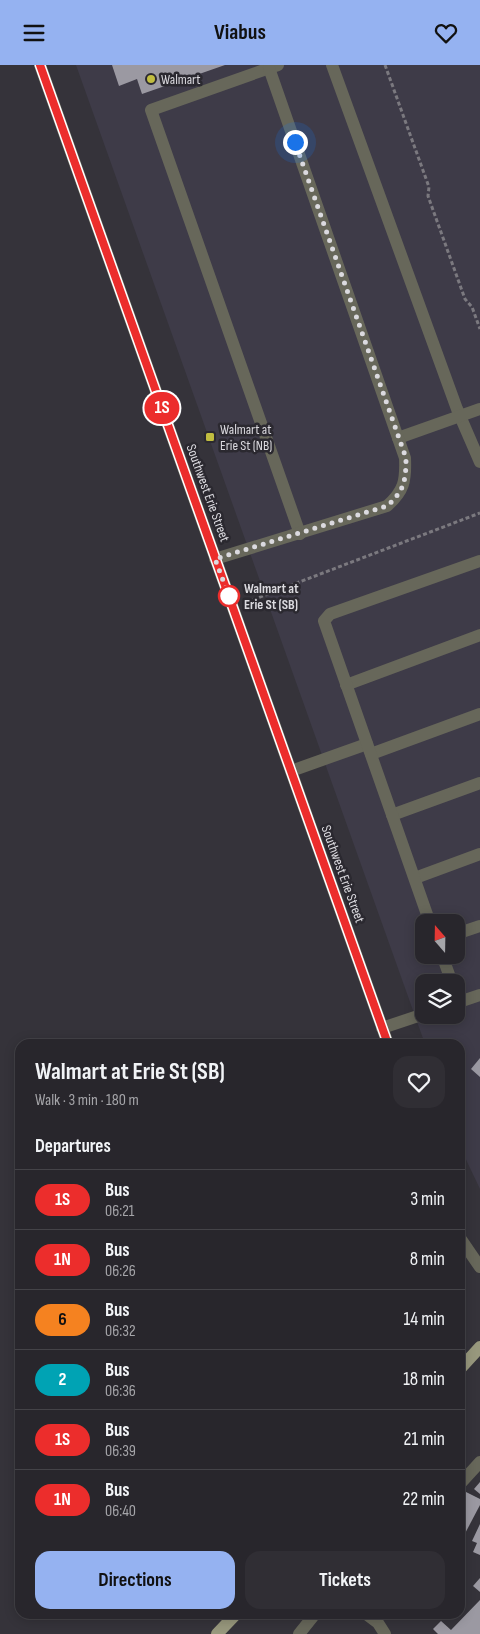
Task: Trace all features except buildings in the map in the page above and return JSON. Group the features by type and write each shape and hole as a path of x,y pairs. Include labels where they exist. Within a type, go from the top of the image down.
{"main road":[{"path":"465,1364 480,1347"},
{"path":"217,1634 231,1619"}],"street":[{"name":"Southwest Erie Street","path":"40,65 386,1039"},
{"path":"332,65 460,416 480,462"},
{"path":"215,559 300,534 387,506 399,495 406,475 406,458 274,67 151,110 300,534"},
{"path":"398,437 480,409"},
{"path":"427,914 324,621 330,614 480,561"},
{"path":"346,685 480,635"},
{"path":"291,771 369,749 480,713"},
{"path":"392,815 480,783"},
{"path":"414,878 480,854"},
{"path":"465,931 480,926"},
{"path":"465,998 480,995"},
{"path":"382,1028 415,1017"},
{"path":"465,1245 480,1267"},
{"path":"465,1478 480,1462"},
{"path":"299,1634 310,1619"},
{"path":"373,1619 378,1623 384,1634"}],"path":[{"path":"384,65 429,187 428,197 454,271 465,299 472,307 480,329"},
{"path":"232,607 480,513"}],"shaded area":[{"path":"76,65 480,65 480,1189 465,1158 465,1039 423,1039 418,1024 465,1024 465,974 415,974 415,1016"}],"bus line":[{"name":"1S","path":"40,65 386,1039"}],"place":[{"name":"Walmart","path":"151,79"},
{"name":"Walmart at Erie St (NB)","path":"210,437"},
{"name":"Walmart at Erie St (SB)","path":"229,596"}],"route":[{"path":"229,596 215,559 387,506 399,495 406,475 406,458 295,142"}]}
